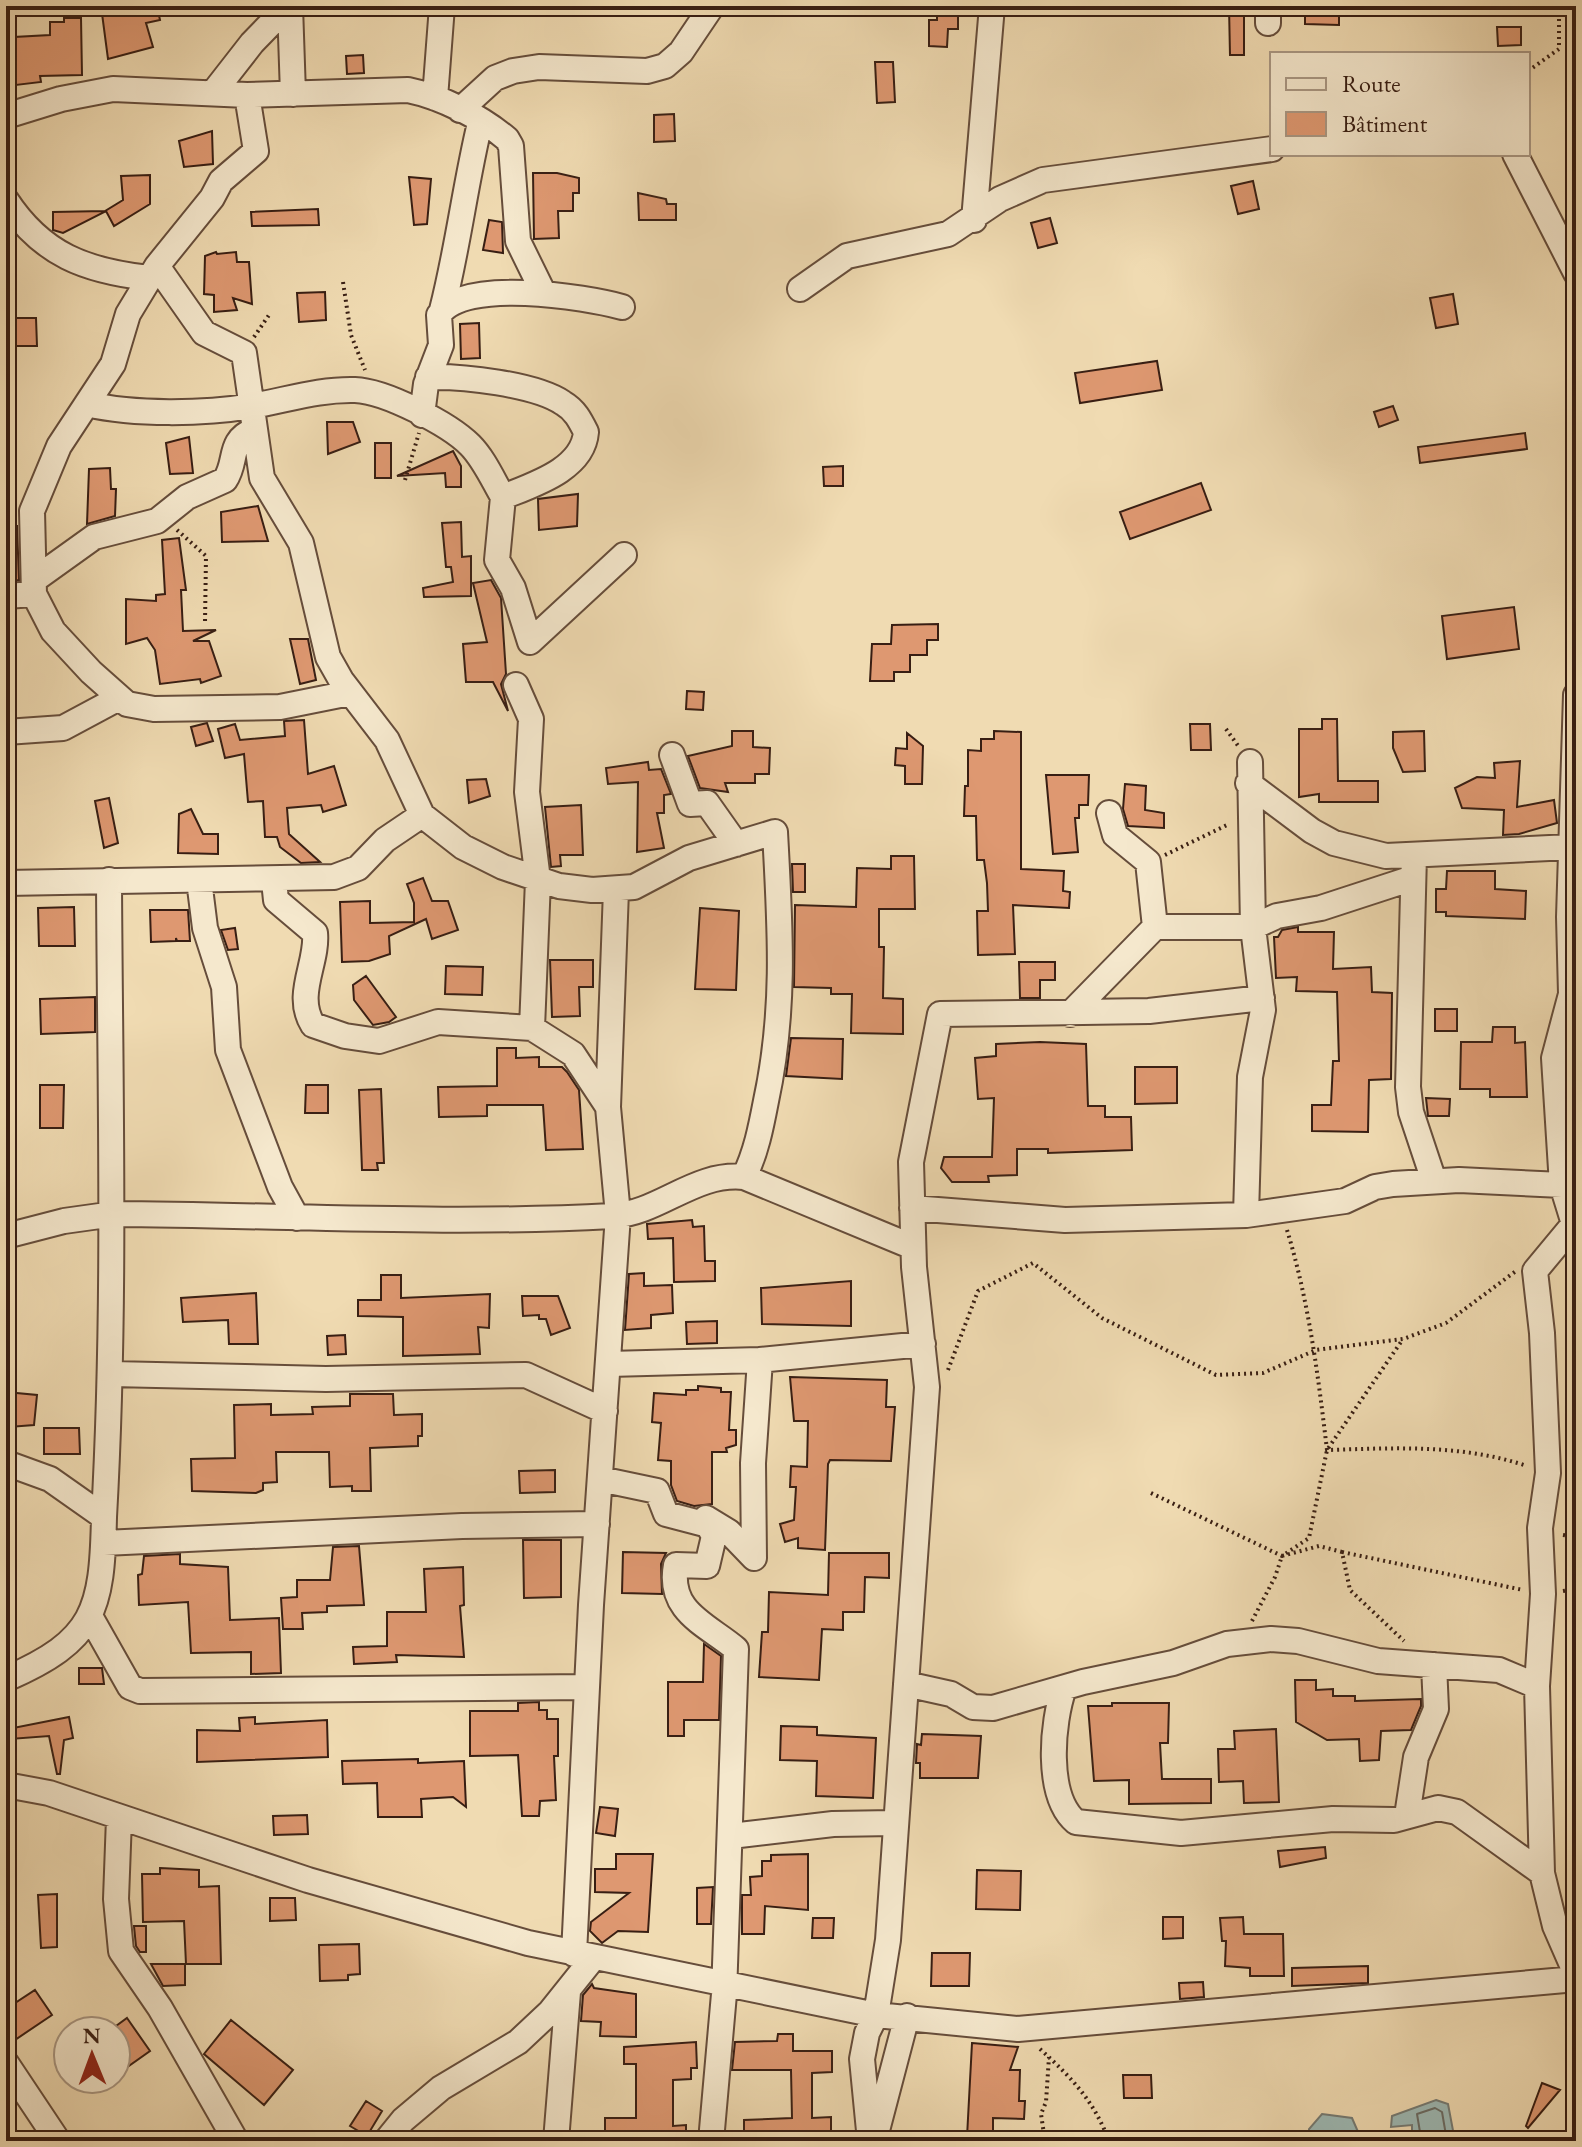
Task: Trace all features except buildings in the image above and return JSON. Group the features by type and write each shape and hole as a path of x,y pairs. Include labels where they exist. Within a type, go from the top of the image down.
{"street":[{"path":"213,93 252,43 289,6"},
{"path":"289,6 293,94"},
{"path":"435,98 442,6"},
{"path":"422,415 428,377 439,353 439,315 454,266 470,116 495,78 513,71 539,67 647,71 665,66 681,52 712,6"},
{"path":"974,220 992,6"},
{"path":"6,115 113,89 247,95 408,90 435,98 500,133 511,146 518,241 544,294"},
{"path":"247,95 256,151 221,181 212,198 153,272 124,324 113,364 59,446 34,502 31,523 34,587 53,631 127,704 154,709 280,707 350,693"},
{"path":"800,289 847,256 948,234 974,220 1000,199 1043,180 1270,149"},
{"path":"1516,156 1576,273"},
{"path":"6,200 36,239 61,254 110,273 153,272"},
{"path":"153,272 204,333 244,353 262,478 301,543 328,657 350,693 387,740 422,815 463,847 538,880 559,886 616,890 651,880 689,858 775,832 782,983 775,1061 752,1161 744,1177"},
{"path":"442,310 467,299 544,294 588,298 622,307"},
{"path":"428,377 469,380 546,395 561,401 580,419 585,439 578,453 546,480 503,497"},
{"path":"87,404 252,418 328,391 359,390 422,415 468,443 503,497 497,560 513,588 530,642 624,555"},
{"path":"6,596 34,587 94,537 162,519 187,497 225,480 235,444 252,418"},
{"path":"516,685 531,719 527,792 538,880 532,1028"},
{"path":"6,732 63,728 119,698"},
{"path":"6,1785 49,1793 308,1880 584,1956 876,2015 1018,2029 1576,1976 1555,1926 1542,1873 1537,1686 1543,1594 1540,1528 1548,1473 1542,1333 1535,1271 1574,1224 1554,1058 1571,994 1570,847 1576,699"},
{"path":"672,755 690,804 707,803 736,844"},
{"path":"1246,1215 1250,1077 1262,998 1253,927 1249,773 1312,831 1334,843 1386,856 1414,867"},
{"path":"1109,813 1115,835 1148,862 1155,927"},
{"path":"6,883 274,881 346,874 422,815"},
{"path":"1070,1014 1155,927 1253,927 1277,916 1321,908 1459,850 1570,847"},
{"path":"1414,867 1408,1087 1411,1112 1434,1181"},
{"path":"6,1679 52,1656 71,1642 91,1618 104,1543 112,1374 114,1214 109,880"},
{"path":"199,880 205,928 224,987 228,1050 280,1187 297,1218"},
{"path":"274,881 276,900 315,933 305,984 313,1025 345,1036 379,1041 438,1022 532,1028 573,1054 608,1107"},
{"path":"386,2141 403,2120 441,2088 518,2042 550,2012 584,1956 587,1687 618,1215 608,1107 616,890"},
{"path":"872,2141 862,2059 867,2033 876,2015 888,1940 893,1823 927,1387 913,1247 911,1162 940,1014 1149,1011 1262,998"},
{"path":"6,1236 64,1221 114,1214 461,1221 618,1215 655,1204 711,1178 744,1177 913,1247"},
{"path":"912,1208 1065,1220 1246,1215 1345,1201 1375,1187 1434,1181 1569,1184"},
{"path":"609,1364 760,1360 923,1344"},
{"path":"680,1518 710,1518 754,1558 753,1463 760,1360"},
{"path":"112,1374 326,1379 526,1375 605,1411"},
{"path":"6,1463 50,1479 104,1517"},
{"path":"600,1479 657,1491 666,1514 708,1525 714,1536 707,1566 676,1565 674,1575 680,1599 695,1623 719,1635 736,1649 725,1983 711,2141"},
{"path":"104,1543 597,1524"},
{"path":"91,1618 130,1687 140,1691 587,1687"},
{"path":"906,1684 941,1691 982,1708 1173,1663 1248,1639 1298,1641 1378,1661 1499,1670 1537,1686"},
{"path":"1407,1816 1416,1757 1436,1709 1434,1665"},
{"path":"1064,1688 1053,1726 1054,1761 1059,1792 1068,1816 1076,1822 1181,1833 1333,1819 1394,1820 1438,1808 1457,1812 1542,1873"},
{"path":"119,1818 116,1899 121,1951 160,2008 236,2141"},
{"path":"731,1836 833,1824 893,1823"},
{"path":"556,2141 569,1985"},
{"path":"872,2141 907,2016"},
{"path":"6,2063 58,2141"}],"path":[{"path":"1530,70 1559,49 1559,6"},
{"path":"343,282 351,335 375,395"},
{"path":"405,480 422,415"},
{"path":"162,519 206,556 205,622"},
{"path":"1148,862 1188,847 1250,812"},
{"path":"1227,1644 1243,1632 1258,1612 1282,1556 1309,1538 1327,1450 1316,1350 1303,1282 1282,1212"},
{"path":"945,1378 978,1291 1033,1263 1102,1318 1216,1375 1263,1373 1316,1350 1403,1339 1446,1323 1516,1270 1535,1271"},
{"path":"1327,1450 1403,1339"},
{"path":"1327,1450 1422,1448 1487,1453 1548,1473"},
{"path":"1151,1493 1282,1556 1319,1546 1543,1594"},
{"path":"1342,1552 1350,1590 1407,1643"},
{"path":"1018,2029 1077,2082 1098,2112 1109,2141"},
{"path":"1045,2141 1041,2114 1046,2102 1049,2057"}],"water":[{"path":"1436,2100 1448,2104 1455,2141 1400,2141 1412,2132 1412,2125 1391,2127 1392,2116"},
{"path":"1322,2114 1352,2118 1362,2141 1309,2141 1309,2129"}]}
